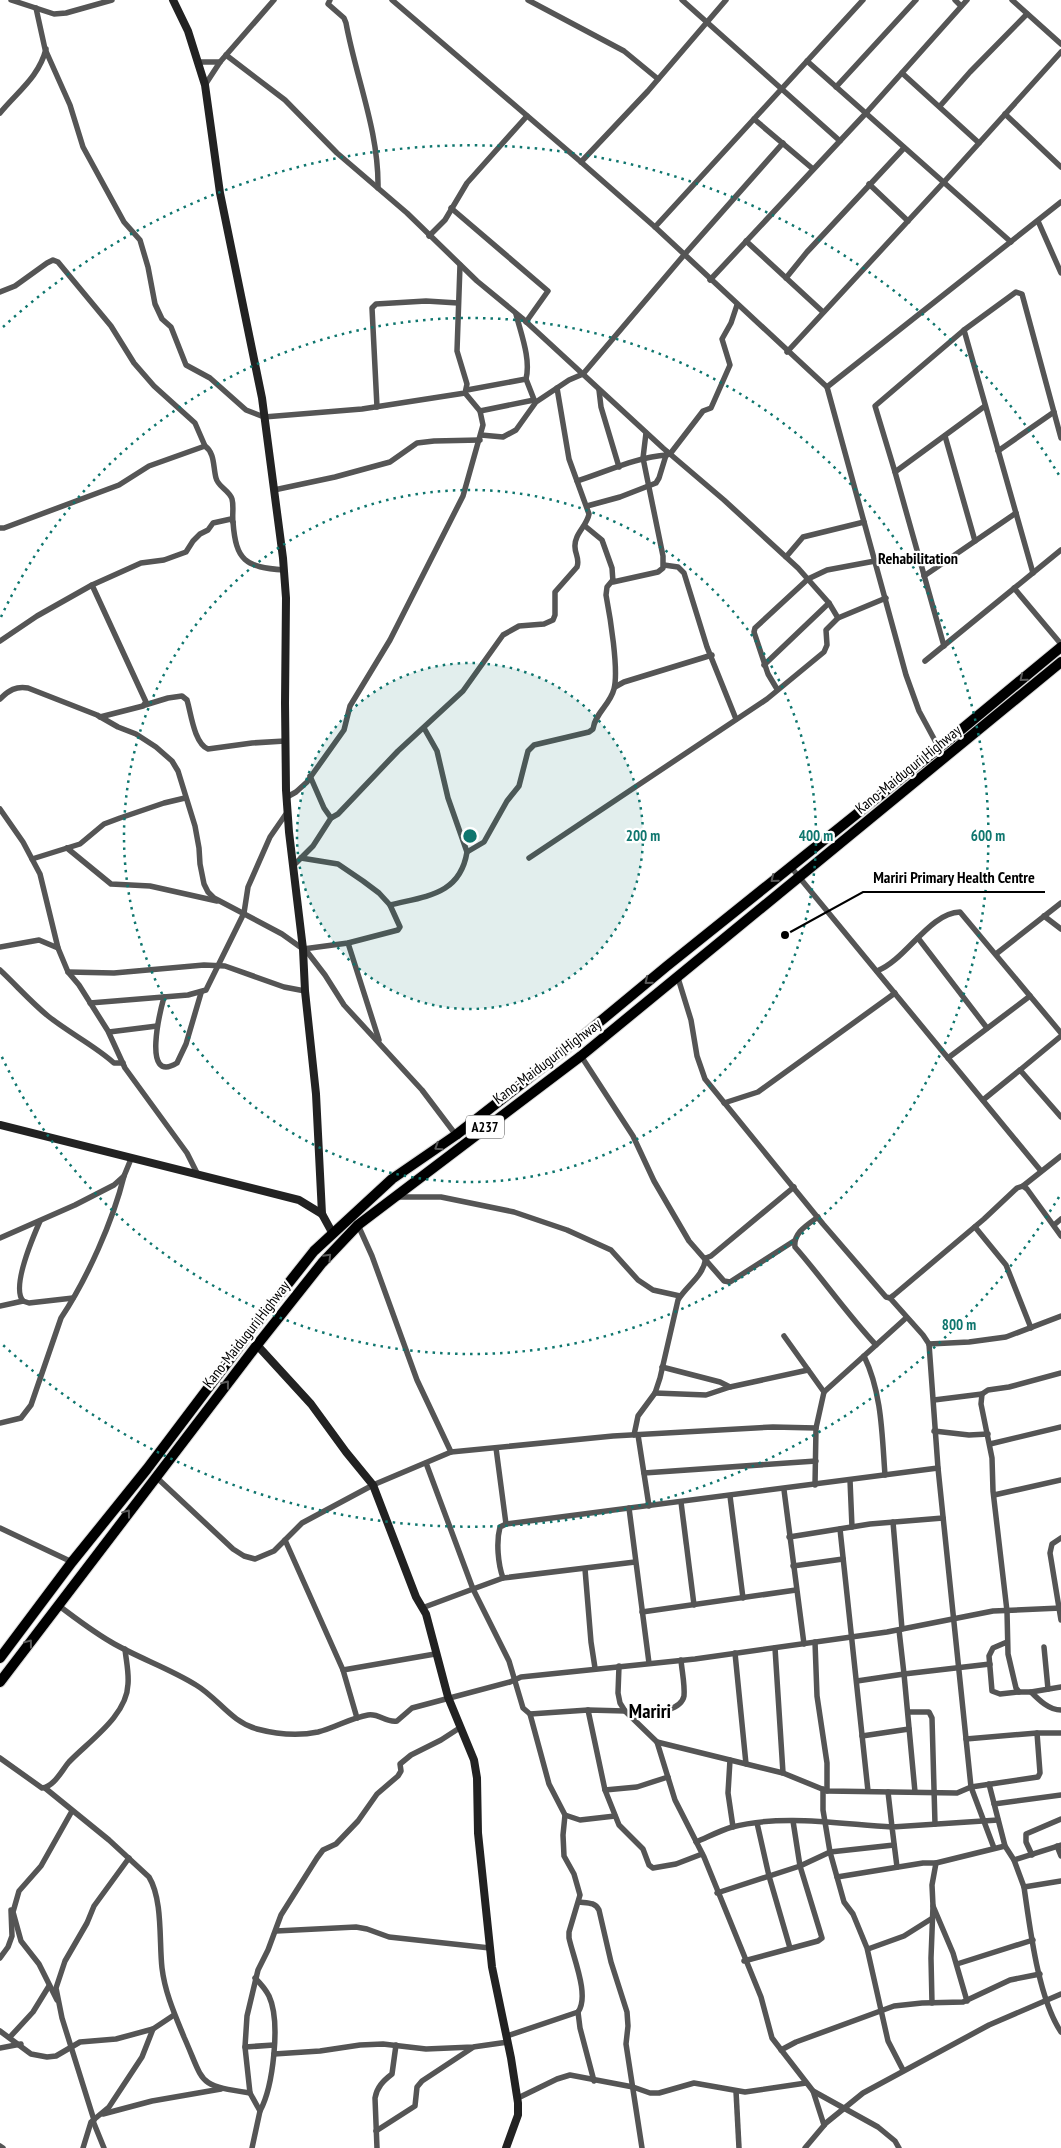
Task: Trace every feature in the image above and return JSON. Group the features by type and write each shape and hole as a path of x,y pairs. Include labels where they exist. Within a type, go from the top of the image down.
{"highway":[{"name":"Kano-Maiduguri Highway","path":"0,1658 72,1562 147,1469 314,1251 392,1179 456,1135 579,1039 790,866 939,748 1061,646"},
{"name":"Kano-Maiduguri Highway","path":"0,1682 256,1345 322,1263 358,1225 580,1056 678,978 1061,662"}],"street":[{"path":"11,0 54,14 66,13 112,0"},
{"path":"173,0 188,31 205,85 220,193 264,418 274,490 286,598 285,741 288,811 304,949 305,991 316,1094 322,1214 333,1234"},
{"path":"205,85 242,34 274,0"},
{"path":"330,0 328,4 344,18 346,23 373,134 378,188"},
{"path":"392,0 655,227 787,352 827,387 906,675 915,702 939,748"},
{"path":"528,0 624,51 658,79"},
{"path":"682,0 840,141"},
{"path":"581,162 658,79 726,0"},
{"path":"655,227 863,0"},
{"path":"836,87 916,0"},
{"path":"954,0 962,6"},
{"path":"710,280 867,112 967,0"},
{"path":"1012,0 1061,44"},
{"path":"36,8 46,49 70,105 83,147 124,222 140,240 155,304 162,319 171,327 185,362 210,378 246,410 264,418 377,407 526,379"},
{"path":"940,106 970,72 1027,14"},
{"path":"0,114 34,76 43,61 46,49"},
{"path":"787,352 1061,52"},
{"path":"226,55 285,100 337,153 407,213 460,265 526,322 668,453 724,500 786,557 829,603 838,618"},
{"path":"807,61 867,112 904,148 1011,242"},
{"path":"199,62 220,62"},
{"path":"902,73 979,142"},
{"path":"1005,114 1061,167"},
{"path":"429,236 445,220 467,183 527,116"},
{"path":"754,119 813,169"},
{"path":"480,411 535,401 583,374 684,255 783,143"},
{"path":"786,278 869,184 904,148"},
{"path":"869,184 908,221"},
{"path":"827,387 1061,202"},
{"path":"451,208 548,292 526,322"},
{"path":"1038,221 1061,273"},
{"path":"746,241 823,312"},
{"path":"0,292 15,286 47,263 54,260 58,262 111,326 134,363 160,392 195,424 213,459 217,481 232,498 237,549 243,559 260,566 284,570"},
{"path":"287,797 296,792 310,776 344,730 350,706 410,602 463,496 483,424 480,411 466,391 465,374 457,350 460,265"},
{"path":"944,646 875,406 964,330 1016,292 1022,294 1061,438"},
{"path":"377,407 372,308 376,304 458,303"},
{"path":"587,506 649,486 659,478 668,453 703,411 711,408 727,373 730,365 722,339 731,323 737,305"},
{"path":"516,314 528,372 526,379 535,401"},
{"path":"964,330 1033,573"},
{"path":"294,866 313,846 330,818 338,814 386,763 470,683 502,634 519,626 544,624 553,620 555,615 555,592 577,566 576,538 585,526 589,514 569,459 557,388"},
{"path":"599,390 601,407 619,467"},
{"path":"274,490 336,477 390,462 417,443 434,440 503,437 516,430 535,401"},
{"path":"895,472 985,406"},
{"path":"998,452 1054,412"},
{"path":"646,432 644,458 664,565"},
{"path":"945,436 975,541"},
{"path":"0,528 119,485 149,466 205,446"},
{"path":"577,481 644,458 668,453"},
{"path":"924,576 1016,513"},
{"path":"0,641 36,616 92,584 141,563 164,560 186,552 193,541 200,534 208,530 213,523 231,519 233,522"},
{"path":"786,557 803,537 864,522"},
{"path":"467,852 484,842 507,801 519,786 528,751 534,745 593,729 596,716 609,702 615,687 606,595 607,587 612,581 612,568 602,540 585,526"},
{"path":"925,662 1061,550"},
{"path":"777,690 764,665 754,630 808,580 827,570 875,561"},
{"path":"612,581 617,582 658,572 664,565"},
{"path":"664,565 678,567 684,572 703,636 736,719"},
{"path":"92,584 146,702 145,705"},
{"path":"1014,588 1061,646"},
{"path":"528,858 777,690 824,652 828,645 826,630 838,618 886,598"},
{"path":"764,665 829,603"},
{"path":"615,687 624,682 712,655"},
{"path":"0,699 8,690 20,687 28,688 100,717 118,728 146,740 172,762 178,772 195,826 204,884 212,896 282,934 304,949 325,975 344,1005 422,1090 456,1135"},
{"path":"100,717 174,696 182,696 187,700 198,739 203,747 208,749 285,741"},
{"path":"390,906 450,886 464,868 467,852 448,798 437,751 424,728"},
{"path":"310,776 330,818"},
{"path":"32,859 80,844 104,824 164,803 186,798"},
{"path":"0,809 40,874 58,948 68,972 108,1032 123,1064 187,1153 198,1175"},
{"path":"90,1003 201,993 206,990 220,966 230,938 244,913 251,880 270,837 288,811"},
{"path":"67,848 111,884 150,886 220,901"},
{"path":"301,858 338,864 379,893 390,906 400,927 398,930 348,943 304,949"},
{"path":"790,866 1041,1171"},
{"path":"996,954 1061,903"},
{"path":"877,971 888,966 918,938 950,913 960,912 996,954 1061,1035 983,1100"},
{"path":"1044,916 1061,928"},
{"path":"918,938 988,1028"},
{"path":"0,947 39,940 58,948"},
{"path":"348,943 380,1045"},
{"path":"68,972 114,973 204,965 220,966 284,987 305,991"},
{"path":"0,970 46,1015 104,1054 114,1063 123,1064"},
{"path":"678,978 691,1020 697,1056 705,1079 881,1293 890,1298 906,1318 923,1334 929,1344 934,1400 934,1431 971,1787 994,1848"},
{"path":"164,997 155,1040 160,1062 165,1065 174,1065 177,1063 186,1044 201,993"},
{"path":"724,1103 758,1092 895,993"},
{"path":"948,1058 1030,996"},
{"path":"108,1032 157,1026"},
{"path":"580,1056 633,1136 654,1181 690,1241 701,1257 706,1258 724,1281 730,1282 794,1241 798,1233 818,1217"},
{"path":"1020,1070 1061,1117"},
{"path":"0,1125 298,1200 322,1214"},
{"path":"890,1298 975,1227 1017,1188 1023,1186 1061,1156"},
{"path":"0,1423 20,1418 31,1405 61,1318 73,1298 117,1203 124,1176 131,1159"},
{"path":"0,1238 114,1185 124,1176"},
{"path":"1023,1186 1054,1224 1061,1236"},
{"path":"706,1258 750,1225 794,1187"},
{"path":"393,1197 441,1197 514,1212 567,1230 611,1250 638,1280 654,1290 680,1296"},
{"path":"1054,1224 1061,1219"},
{"path":"23,1302 20,1298 21,1281 26,1256 40,1221"},
{"path":"358,1225 372,1256 424,1397 450,1452"},
{"path":"975,1227 1006,1265 1031,1328"},
{"path":"794,1241 795,1247 848,1314 876,1345"},
{"path":"649,1506 636,1435 638,1416 655,1394 680,1296 704,1268 706,1258"},
{"path":"0,1306 73,1298"},
{"path":"929,1344 969,1342 1006,1337 1061,1316"},
{"path":"815,1485 816,1428 824,1392 906,1318"},
{"path":"784,1336 824,1392"},
{"path":"256,1345 311,1404 373,1485 416,1597 426,1614 435,1654 448,1697 474,1760 477,1778 478,1833 490,1948 495,1984 518,2098 518,2115 506,2148"},
{"path":"864,1356 872,1373 880,1409 885,1476"},
{"path":"662,1367 720,1382 730,1387"},
{"path":"655,1394 706,1395 730,1387 808,1370"},
{"path":"934,1400 982,1394 988,1390 1009,1387 1061,1373"},
{"path":"982,1394 981,1404 990,1444 1007,1611 1008,1654 1016,1688 1019,1692"},
{"path":"155,1476 233,1549 244,1556 256,1559 274,1551 302,1523 373,1485 450,1452 636,1435 773,1427 816,1428"},
{"path":"990,1444 1061,1427"},
{"path":"934,1431 969,1435 988,1434"},
{"path":"496,1448 506,1524"},
{"path":"644,1473 816,1461"},
{"path":"426,1463 474,1589 509,1661 523,1708 530,1714 549,1784 565,1815 563,1850 565,1861 574,1874 578,1885 579,1902 569,1932 583,1999 578,2012 594,2081"},
{"path":"503,1578 498,1535 500,1527 506,1524 784,1490 938,1468"},
{"path":"850,1480 852,1527"},
{"path":"994,1495 1061,1480"},
{"path":"784,1490 804,1644"},
{"path":"730,1496 743,1598"},
{"path":"681,1502 694,1605"},
{"path":"629,1508 649,1663"},
{"path":"789,1537 852,1527 943,1518"},
{"path":"893,1522 915,1792"},
{"path":"0,1528 72,1562"},
{"path":"840,1529 868,1791"},
{"path":"1061,1538 1052,1544 1050,1553 1061,1620"},
{"path":"285,1540 343,1670 357,1718"},
{"path":"793,1566 843,1559"},
{"path":"422,1608 503,1578 635,1562"},
{"path":"585,1569 590,1642 595,1668"},
{"path":"642,1612 796,1590"},
{"path":"58,1605 90,1629 198,1686 225,1711 243,1723 257,1729 292,1734 318,1732 370,1714 386,1721 397,1721 412,1708 521,1677 681,1660 804,1644 901,1630 993,1611 1060,1608"},
{"path":"815,1642 817,1696 826,1762 825,1823 830,1852 846,1905 853,1914 868,1949 888,2041 904,2070"},
{"path":"1007,1642 993,1648 989,1656 992,1691 1000,1694 1061,1687"},
{"path":"1044,1647 1048,1689"},
{"path":"774,1648 783,1773"},
{"path":"45,1788 49,1787 68,1763 108,1725 122,1703 128,1684 125,1649"},
{"path":"734,1653 746,1764"},
{"path":"343,1670 435,1654"},
{"path":"631,1717 671,1710 680,1705 684,1698 681,1660"},
{"path":"857,1681 958,1666 990,1664"},
{"path":"619,1666 618,1693 620,1703 624,1711 657,1742 676,1800 702,1854 744,1961 761,1998 772,2038 813,2091 878,2127 895,2141 899,2148"},
{"path":"1030,1692 1055,1710 1061,1710"},
{"path":"530,1714 588,1710 624,1711"},
{"path":"588,1710 605,1790 619,1825 643,1849 649,1865 653,1868 676,1864 702,1854"},
{"path":"908,1712 924,1710 929,1712 932,1718 935,1824"},
{"path":"260,2111 250,2093 245,2047 247,2016 255,1978 281,1915 323,1850 336,1844 358,1820 377,1794 398,1776 401,1771 400,1764 411,1754 441,1740 461,1727"},
{"path":"862,1736 909,1729"},
{"path":"966,1739 1037,1733 1061,1733"},
{"path":"657,1742 783,1773 825,1790 957,1793 971,1787 1038,1777 1040,1773 1037,1733"},
{"path":"0,1758 45,1788 72,1812 109,1840 142,1869 154,1885 162,1970 174,2015 197,2071 204,2081 221,2089 250,2093"},
{"path":"730,1760 728,1793 733,1827"},
{"path":"605,1790 636,1787 668,1777"},
{"path":"989,1784 1005,1846 1014,1860 1024,1886 1032,1940 1046,2000 1061,2032"},
{"path":"888,1792 897,1867"},
{"path":"994,1804 1061,1794"},
{"path":"0,1958 11,1941 10,1912 19,1891 41,1866 72,1812"},
{"path":"565,1815 580,1820 616,1816"},
{"path":"1032,1855 1026,1842 1026,1834 1061,1819"},
{"path":"696,1842 733,1827 757,1823 793,1821 892,1827 998,1820"},
{"path":"744,1961 818,1941 822,1938 800,1866 793,1821"},
{"path":"757,1823 790,1948"},
{"path":"717,1893 800,1866 830,1852 894,1845"},
{"path":"1014,1860 1059,1845 1061,1856"},
{"path":"837,1877 936,1862 1005,1846"},
{"path":"104,2148 93,2120 71,2047 56,1988 65,1961 87,1923 94,1906 129,1858"},
{"path":"932,2003 930,1982 931,1918 933,1906 932,1885 936,1862"},
{"path":"1024,1886 1061,1882"},
{"path":"579,1902 591,1903 597,1906 611,1962 627,2012 626,2044 642,2148"},
{"path":"14,1906 14,1918 21,1941 40,1964 49,1986 59,2002"},
{"path":"933,1906 957,1964 967,2001"},
{"path":"868,1949 904,1936 931,1918"},
{"path":"276,1930 356,1927 367,1928 389,1937 490,1948"},
{"path":"957,1964 1032,1940"},
{"path":"781,2050 837,2026 901,2004 967,2001 1010,1980 1040,1974"},
{"path":"252,2148 260,2111 269,2091 274,2054 271,2002 255,1978"},
{"path":"10,2037 32,2012 49,1986"},
{"path":"805,2148 824,2125 863,2093 989,2025 1061,1994"},
{"path":"274,2054 320,2051 360,2045 396,2045 426,2049 474,2047 507,2039 578,2012"},
{"path":"0,2031 31,2054 42,2057 56,2056 80,2042 116,2039 153,2029 174,2015"},
{"path":"84,2148 93,2120 109,2108 142,2057 153,2029"},
{"path":"0,2048 20,2044"},
{"path":"245,2047 274,2045"},
{"path":"377,2148 376,2091 382,2082 392,2074 396,2045"},
{"path":"376,2131 415,2106 417,2087 422,2080 474,2047"},
{"path":"518,2098 566,2076 633,2087 650,2093 659,2093 682,2085 702,2083 736,2091 754,2091 806,2083"},
{"path":"100,2114 221,2089"},
{"path":"736,2091 739,2148"},
{"path":"813,2091 824,2125"}],"place":[{"name":"Mariri Primary Health Centre","path":"785,935"}],"district":[{"name":"Rehabilitation","path":"918,558"},
{"name":"Mariri","path":"650,1711"}]}
